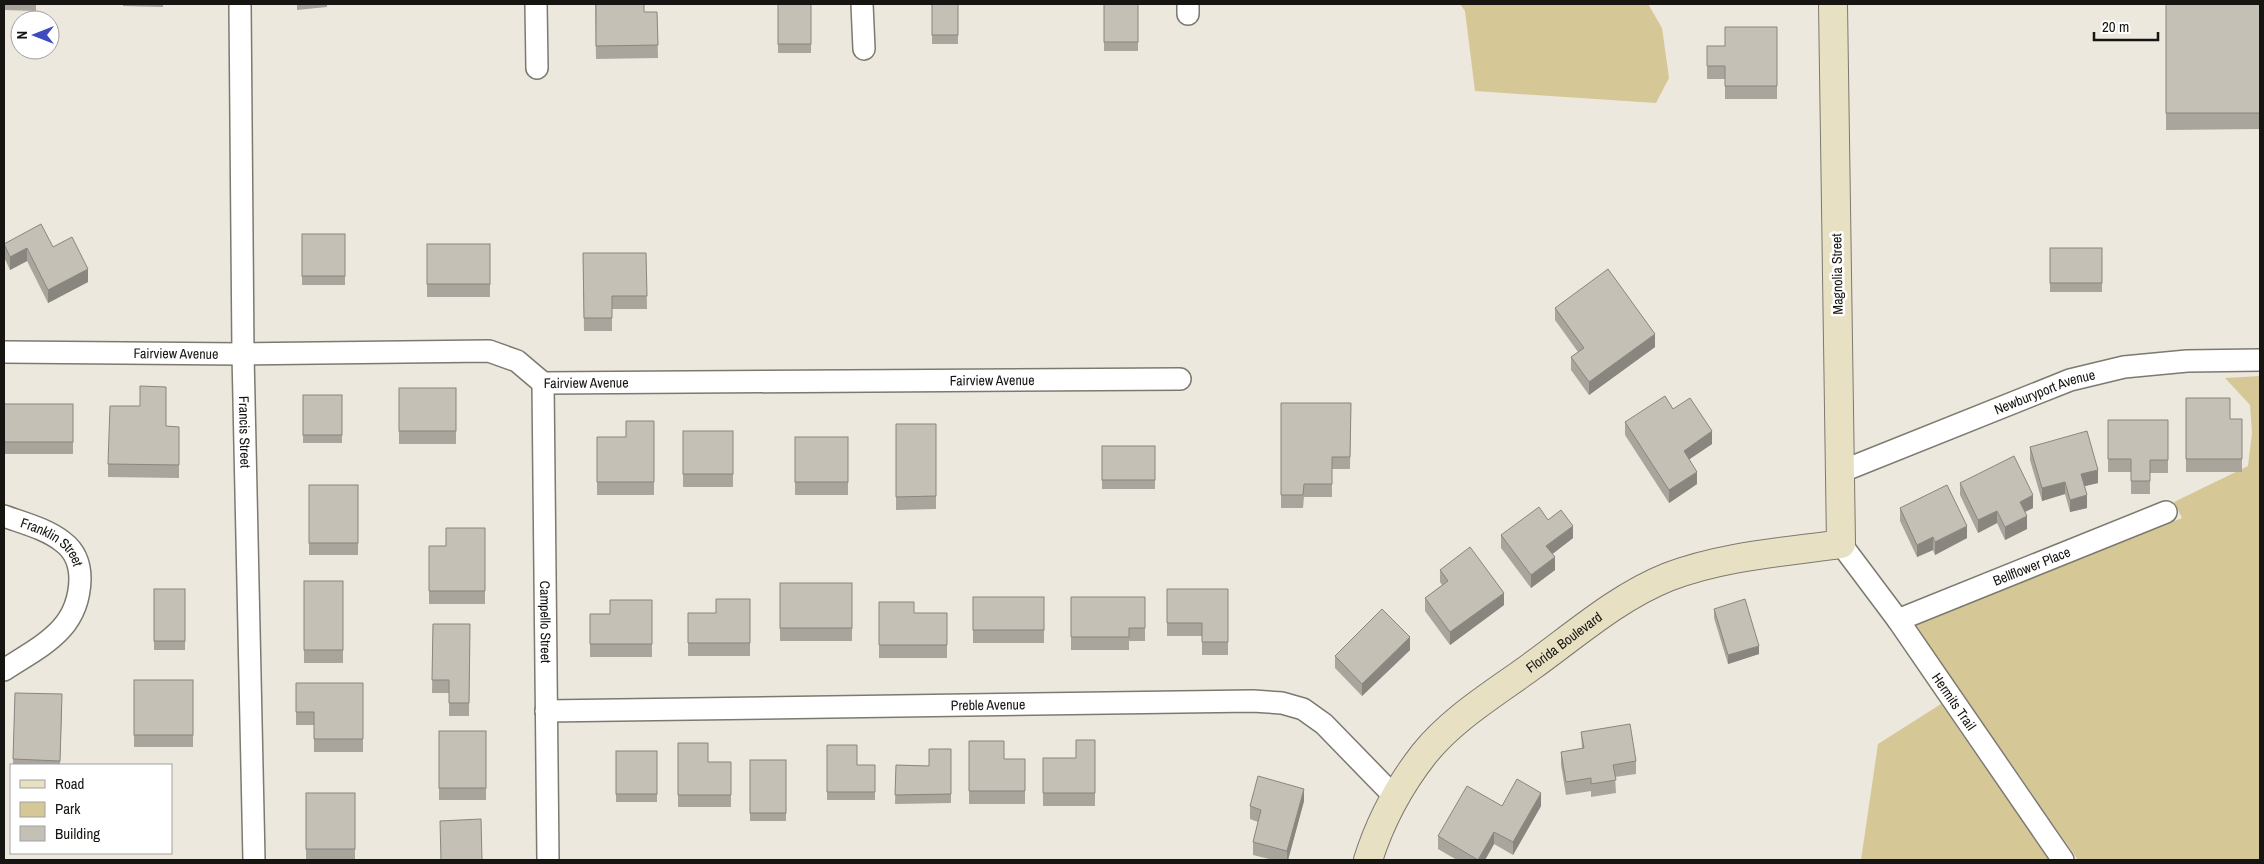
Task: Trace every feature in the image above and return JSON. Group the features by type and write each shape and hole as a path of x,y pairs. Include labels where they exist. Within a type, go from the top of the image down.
{"street":[{"name":"Francis Street","path":"240,4 242,354 254,860"},
{"path":"536,4 537,68"},
{"path":"862,4 864,49"},
{"name":"Magnolia Street","path":"1833,4 1841,544"},
{"name":"Fairview Avenue","path":"4,352 242,354 489,351 517,361 543,383 1180,379"},
{"name":"Newburyport Avenue","path":"1840,472 2070,380 2124,367 2187,361 2260,360"},
{"name":"Campello Street","path":"543,383 548,860"},
{"name":"Bellflower Place","path":"1898,620 2166,512"},
{"name":"Franklin Street","path":"4,516 46,532 63,541 75,554 80,573 79,595 70,619 53,638 4,670"},
{"name":"Hermits Trail","path":"1841,544 1898,620 2063,860"},
{"name":"Florida Boulevard","path":"1368,860 1378,830 1395,797 1425,754 1460,719 1621,601 1668,577 1719,562 1841,544"},
{"name":"Preble Avenue","path":"546,711 1253,701 1282,703 1303,709 1324,724 1395,797"}],"green space":[{"path":"1460,4 1648,4 1662,28 1669,78 1656,103 1475,91 1465,11"},
{"path":"2260,376 2260,860 2078,860 1915,625 2182,518 2174,502 2248,466 2252,433 2250,405 2225,378"},
{"path":"1941,704 2049,860 1861,860 1878,744"}],"building":[{"path":"596,4 644,4 644,12 657,12 658,45 596,46"},
{"path":"778,4 811,4 811,44 778,44"},
{"path":"932,4 958,4 958,35 932,35"},
{"path":"1104,4 1138,4 1138,42 1104,42"},
{"path":"2166,4 2260,4 2260,113 2166,113"},
{"path":"1725,27 1777,27 1777,86 1725,86 1725,66 1707,66 1707,46 1725,46"},
{"path":"41,224 53,247 72,237 88,269 48,290 27,248 10,257 4,244"},
{"path":"302,234 345,234 345,276 302,276"},
{"path":"427,244 490,244 490,284 427,284"},
{"path":"2050,248 2102,248 2102,283 2050,283"},
{"path":"583,253 646,253 647,296 612,296 612,318 584,318"},
{"path":"1608,269 1655,334 1589,382 1571,357 1584,348 1555,308"},
{"path":"140,386 166,387 166,426 179,427 179,465 108,464 110,406 140,406"},
{"path":"399,388 456,388 456,431 399,431"},
{"path":"303,395 342,395 342,435 303,435"},
{"path":"1665,396 1673,409 1690,398 1712,431 1684,451 1697,472 1669,490 1625,422"},
{"path":"2186,398 2230,398 2230,419 2242,419 2242,459 2186,459"},
{"path":"1281,403 1351,403 1350,457 1332,457 1332,484 1304,484 1303,495 1281,495"},
{"path":"4,404 73,404 73,442 4,442"},
{"path":"2108,420 2168,420 2168,460 2150,460 2150,481 2131,481 2131,459 2108,459"},
{"path":"626,421 654,421 654,482 597,482 597,437 626,437"},
{"path":"896,424 936,424 936,496 896,497"},
{"path":"683,431 733,431 733,474 683,474"},
{"path":"2087,431 2098,470 2081,474 2087,495 2070,500 2065,482 2042,488 2030,447"},
{"path":"795,437 848,437 848,482 795,482"},
{"path":"1102,446 1155,446 1155,480 1102,480"},
{"path":"2014,456 2033,495 2020,502 2027,516 2005,527 1997,511 1978,520 1960,483"},
{"path":"309,485 358,485 358,543 309,543"},
{"path":"1947,485 1967,526 1935,542 1933,537 1917,545 1900,508"},
{"path":"1539,507 1548,520 1561,510 1573,526 1546,546 1555,557 1531,575 1501,535"},
{"path":"446,528 485,528 485,591 429,591 429,546 446,546"},
{"path":"1470,547 1504,593 1450,632 1425,598 1448,581 1440,570"},
{"path":"304,581 343,581 343,650 304,650"},
{"path":"780,583 852,583 852,628 780,628"},
{"path":"154,589 185,589 185,641 154,641"},
{"path":"1167,589 1228,589 1228,642 1202,642 1202,623 1167,623"},
{"path":"973,597 1044,597 1044,630 973,630"},
{"path":"1071,597 1145,597 1145,628 1129,628 1129,637 1071,637"},
{"path":"716,599 750,599 750,643 688,643 688,613 716,613"},
{"path":"1745,599 1759,646 1728,655 1714,609"},
{"path":"610,600 652,600 652,644 590,644 590,614 610,614"},
{"path":"879,602 914,602 914,613 947,613 947,645 879,645"},
{"path":"1382,609 1410,637 1362,684 1335,656"},
{"path":"433,624 470,624 469,703 449,703 449,680 432,680"},
{"path":"134,680 193,680 193,735 134,735"},
{"path":"296,683 363,683 363,739 314,739 314,712 296,712"},
{"path":"15,693 62,694 60,761 13,759"},
{"path":"1630,724 1636,761 1613,765 1616,780 1591,784 1591,778 1566,782 1561,752 1584,748 1581,732"},
{"path":"439,731 486,731 486,788 439,788"},
{"path":"1076,740 1095,740 1095,793 1043,793 1043,758 1076,758"},
{"path":"969,741 1004,741 1004,759 1025,759 1025,791 969,791"},
{"path":"678,743 708,743 708,762 731,762 731,795 678,795"},
{"path":"827,745 857,745 857,765 875,765 875,792 827,792"},
{"path":"929,749 951,749 951,794 895,795 896,765 929,766"},
{"path":"616,751 657,751 657,794 616,794"},
{"path":"750,760 786,760 786,813 750,813"},
{"path":"1258,776 1304,789 1287,851 1253,842 1261,810 1250,806"},
{"path":"1517,779 1541,793 1513,842 1494,832 1478,860 1438,836 1467,786 1502,806"},
{"path":"306,793 355,793 355,849 306,849"},
{"path":"481,819 482,860 441,860 440,821"}]}
